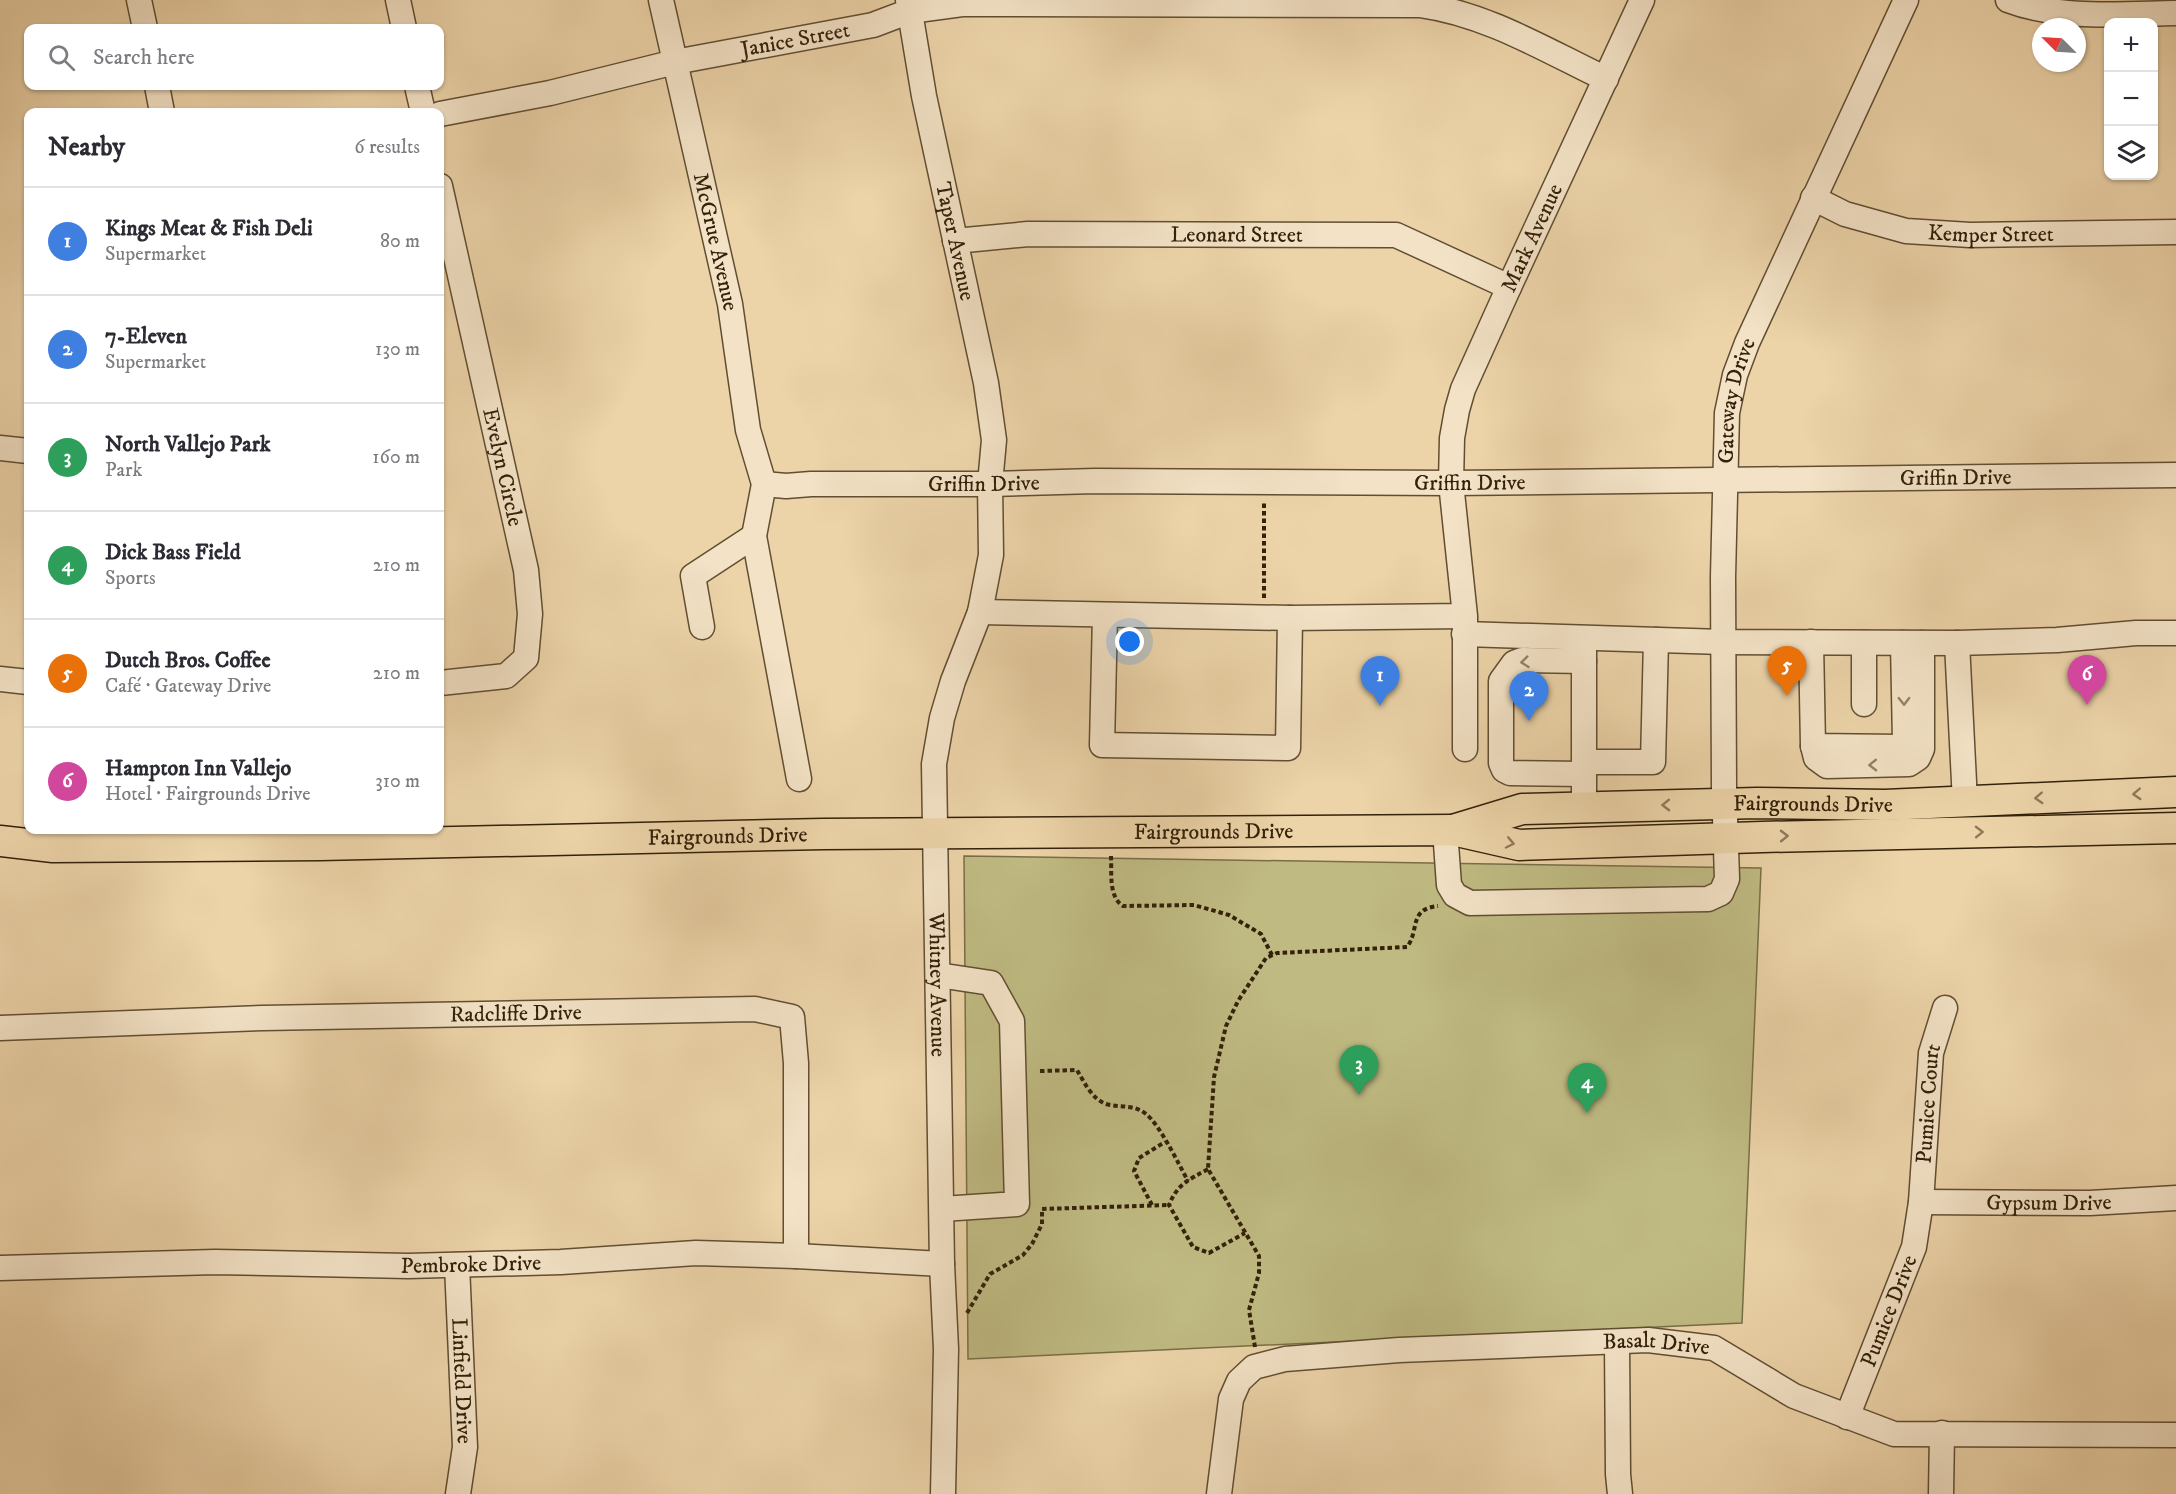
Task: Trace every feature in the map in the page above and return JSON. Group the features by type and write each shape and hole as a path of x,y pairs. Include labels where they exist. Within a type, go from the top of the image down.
{"main road":[{"name":"Fairgrounds Drive","path":"1449,830 1522,809 1724,803 1885,805 2176,792"},
{"name":"Fairgrounds Drive","path":"0,842 53,847 320,845 823,834 1449,830 1519,845 2176,828"}],"street":[{"path":"139,0 144,24"},
{"path":"398,0 403,24"},
{"name":"McGrue Avenue","path":"661,0 730,304 748,430 764,484"},
{"name":"Mark Avenue","path":"1465,749 1465,625 1451,483 1452,438 1460,399 1509,287 1642,0"},
{"name":"Gateway Drive","path":"1470,903 1708,899 1721,893 1727,879 1724,803 1724,642 1727,413 1735,375 1747,343 1906,0"},
{"path":"2008,0 2031,9 2090,14 2176,12"},
{"name":"Janice Street","path":"444,113 550,93 675,62 873,25 909,5 1421,5 1463,14 1496,26 1606,79"},
{"name":"Taper Avenue","path":"909,5 924,96 986,383 994,440 990,484"},
{"path":"158,90 161,108"},
{"path":"418,90 422,108"},
{"name":"Kemper Street","path":"1813,198 1845,213 1906,231 1970,235 2176,232"},
{"name":"Evelyn Circle","path":"444,204 526,570 530,614 526,658 506,676 444,683"},
{"name":"Leonard Street","path":"955,241 1028,234 1396,235 1509,287"},
{"path":"0,448 24,451"},
{"name":"Griffin Drive","path":"764,484 786,486 1095,481 1451,483 2176,475"},
{"path":"764,484 754,536 799,779"},
{"name":"Whitney Avenue","path":"943,1494 946,1349 942,1264 937,834 934,764 942,718 953,681 980,612 991,555 990,484"},
{"path":"702,627 693,576 754,536"},
{"path":"980,612 1290,618 1465,625 1584,650"},
{"path":"1105,615 1102,745 1137,746 1288,748 1290,618"},
{"path":"1656,640 1653,762 1510,773 1504,770 1501,763 1501,681 1514,663 1522,660 1656,640 1957,643 2057,640 2136,633 2176,633"},
{"path":"1811,642 1813,746 1816,758 1827,766 1910,764 1918,758 1922,749 1912,643"},
{"path":"1864,643 1864,704"},
{"path":"1957,643 1965,801"},
{"path":"1584,650 1584,807"},
{"path":"0,679 24,682"},
{"path":"1449,830 1449,885 1455,896 1470,903"},
{"path":"938,975 991,983 1012,1021 1017,1204 942,1209"},
{"name":"Pumice Court","path":"1921,1202 1931,1053 1946,1008"},
{"name":"Radcliffe Drive","path":"0,1028 263,1018 755,1009 792,1017 796,1063 796,1256"},
{"name":"Gypsum Drive","path":"1921,1202 2090,1203 2176,1198"},
{"name":"Pumice Drive","path":"1847,1417 1914,1247 1921,1202"},
{"name":"Pembroke Drive","path":"0,1268 215,1262 457,1265 561,1262 696,1253 942,1264"},
{"name":"Linfield Drive","path":"457,1265 465,1447 458,1494"},
{"name":"Basalt Drive","path":"1219,1494 1231,1399 1239,1381 1254,1367 1285,1359 1399,1350 1648,1340 1714,1348 1794,1396 1894,1434 1942,1432 2176,1435"},
{"path":"1617,1342 1620,1494"},
{"path":"1941,1494 1942,1432"}],"path":[{"path":"1264,481 1264,618"},
{"path":"1111,846 1112,892 1116,901 1123,906 1194,905 1229,915 1261,933 1272,956"},
{"path":"1258,1366 1249,1310 1259,1273 1259,1256 1208,1169 1214,1077 1226,1026 1238,1001 1266,958 1277,953 1407,947 1411,943 1415,921 1426,907 1470,903"},
{"path":"1040,1071 1077,1070 1098,1099 1107,1104 1136,1107 1147,1114 1188,1180"},
{"path":"1152,1205 1134,1171 1139,1158 1165,1142"},
{"path":"1208,1169 1174,1191 1169,1205 1193,1247 1209,1253 1245,1233"},
{"path":"946,1349 990,1274 1023,1255 1032,1244 1042,1224 1042,1209 1169,1205"}],"shaded area":[{"path":"964,856 1761,868 1742,1323 968,1359"}],"place":[{"name":"Dutch Bros. Coffee","path":"1787,696"},
{"name":"Hampton Inn Vallejo","path":"2087,705"},
{"name":"Kings Meat & Fish Deli","path":"1380,706"},
{"name":"7-Eleven","path":"1529,721"},
{"name":"North Vallejo Park","path":"1359,1095"},
{"name":"Dick Bass Field","path":"1587,1113"}]}
